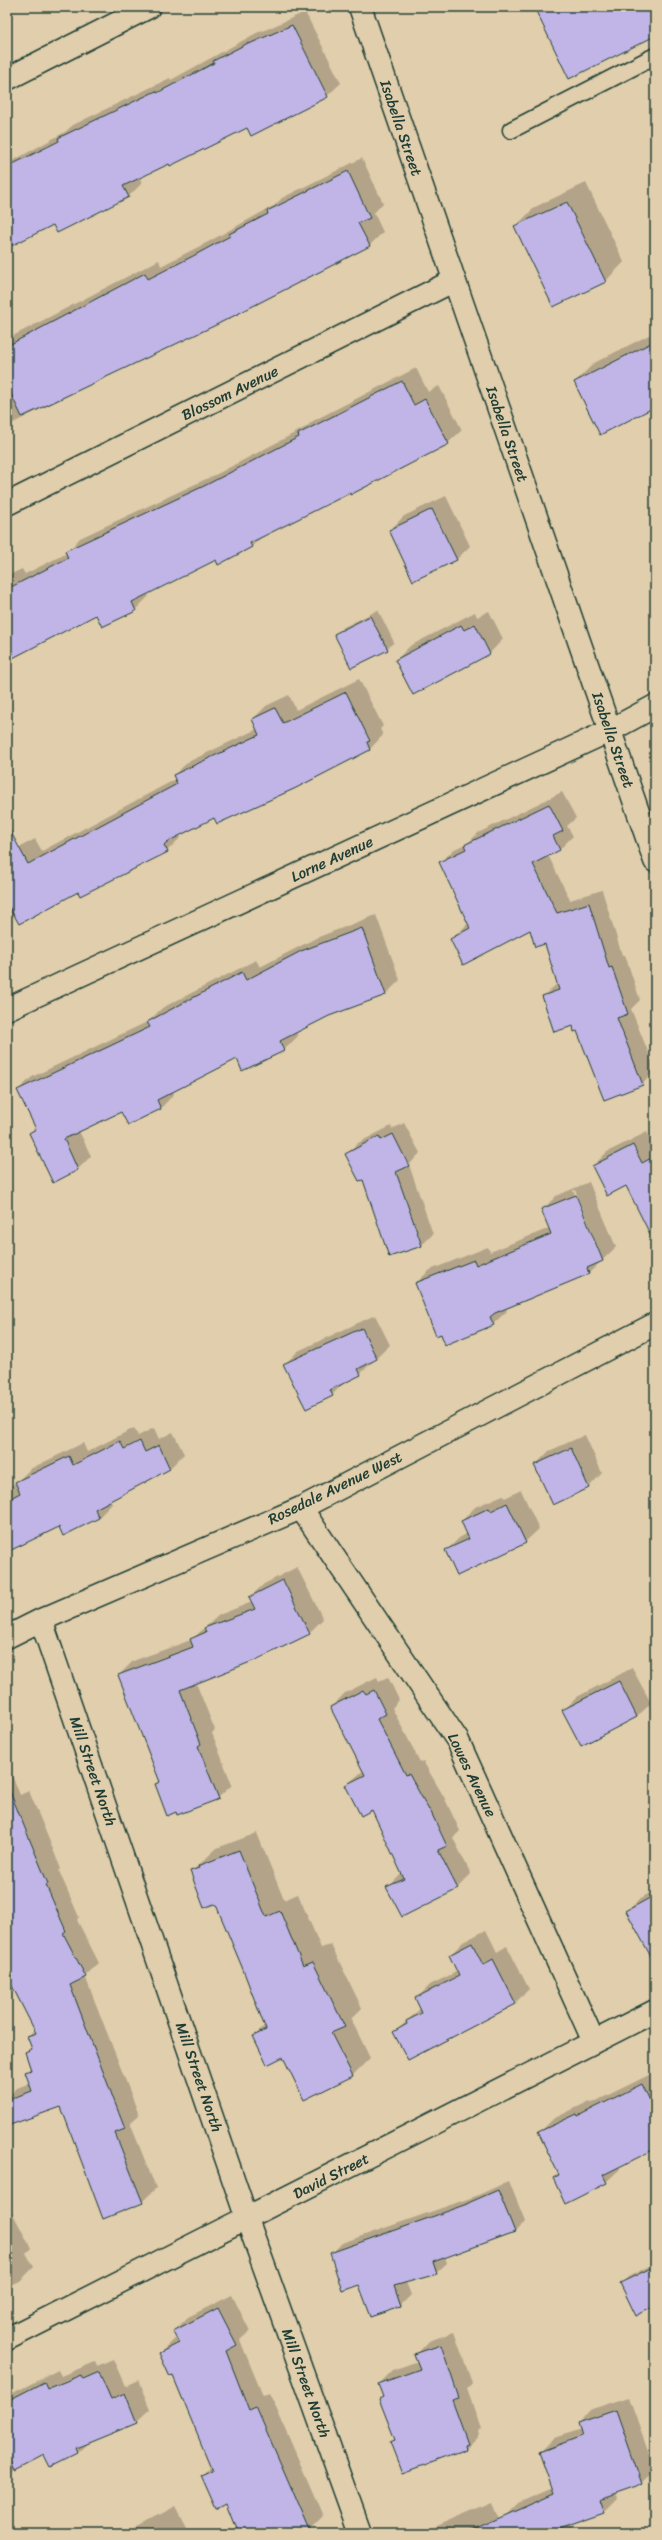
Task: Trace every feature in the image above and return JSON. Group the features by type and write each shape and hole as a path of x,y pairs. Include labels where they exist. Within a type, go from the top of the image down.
{"street":[{"path":"7,79 149,7"},
{"name":"Isabella Street","path":"360,7 453,282 655,860"},
{"name":"Blossom Avenue","path":"7,504 453,282"},
{"name":"Lorne Avenue","path":"7,1009 609,731 655,706"},
{"name":"Rosedale Avenue West","path":"7,1637 41,1620 301,1508 655,1324"},
{"name":"Lowes Avenue","path":"301,1508 458,1741 594,2042"},
{"name":"Mill Street North","path":"41,1620 247,2219 360,2533"},
{"name":"David Street","path":"7,2339 247,2219 655,2011"}],"lane":[{"path":"511,130 655,56"}],"building":[{"path":"534,7 655,7 655,36 569,79"},
{"path":"292,25 328,97 251,136 247,128 170,166 169,164 123,186 129,197 57,233 53,225 7,248 7,167 59,141 58,138 156,91 157,93 248,43 249,44"},
{"path":"348,171 370,218 358,223 370,246 216,325 22,417 7,386 7,346 145,273 148,279 193,256 230,236 229,234 268,214 267,211"},
{"path":"567,202 606,282 553,307 514,226"},
{"path":"655,341 655,407 600,435 574,382"},
{"path":"402,381 414,405 425,399 449,444 350,495 350,493 250,543 252,547 218,565 216,560 132,602 136,611 102,627 96,615 7,661 7,589 68,558 65,551 204,486 299,437 298,434"},
{"path":"432,509 457,560 413,581 389,530"},
{"path":"370,616 388,650 351,668 334,634"},
{"path":"475,624 490,654 413,695 395,660 461,625 464,630"},
{"path":"346,692 370,741 367,742 370,750 296,788 217,824 214,818 167,842 164,845 168,852 80,896 78,892 19,924 7,903 7,825 28,864 177,784 173,775 259,735 252,719 275,708 283,723"},
{"path":"549,804 563,831 553,836 560,850 533,864 557,913 589,903 609,968 612,967 628,1014 617,1018 643,1085 604,1100 577,1031 574,1032 573,1026 554,1032 542,996 559,990 545,944 535,947 530,930 463,965 450,939 470,928 439,862 466,849 464,845"},
{"path":"362,928 386,995 329,1016 280,1041 284,1051 242,1071 237,1059 157,1100 161,1109 128,1125 121,1112 64,1139 78,1170 53,1183 29,1133 36,1129 17,1090 150,1027 147,1022 242,972 246,980 301,951"},
{"path":"393,1134 409,1166 396,1172 422,1246 389,1257 363,1180 359,1181 345,1154 379,1136 381,1140"},
{"path":"633,1145 642,1163 655,1156 655,1244 626,1186 607,1196 592,1166"},
{"path":"576,1195 603,1261 587,1268 589,1274 495,1313 490,1317 494,1325 445,1345 441,1334 436,1336 415,1283 474,1260 476,1265 551,1234 541,1209"},
{"path":"362,1328 377,1359 358,1369 361,1375 330,1390 333,1396 306,1409 283,1364"},
{"path":"120,1441 124,1449 140,1441 145,1452 159,1445 170,1469 95,1509 99,1518 63,1536 59,1527 7,1552 7,1500 20,1493 15,1482 69,1456 73,1465"},
{"path":"571,1448 589,1488 553,1505 534,1465"},
{"path":"507,1503 526,1543 457,1576 445,1550 469,1539 461,1521 489,1508 491,1511"},
{"path":"283,1580 310,1634 258,1659 180,1690 201,1744 198,1746 219,1799 177,1815 176,1812 167,1816 155,1784 160,1782 118,1675 193,1647 190,1639 206,1632 204,1628 255,1609 249,1597"},
{"path":"619,1681 637,1717 581,1746 562,1710"},
{"path":"363,1690 366,1694 374,1690 386,1714 377,1719 406,1775 409,1774 430,1810 447,1846 438,1850 458,1889 402,1917 386,1887 404,1879 372,1810 361,1816 345,1785 365,1775 330,1707"},
{"path":"8,1787 48,1884 46,1885 66,1931 63,1933 86,1977 70,1985 125,2129 115,2133 143,2203 103,2219 61,2107 7,2126 7,2100 32,2091 25,2072 31,2070 25,2052 32,2049 27,2036 36,2033 7,1976"},
{"path":"239,1850 266,1917 280,1911 303,1966 313,1962 345,2027 331,2033 353,2076 304,2100 283,2057 267,2065 253,2036 266,2030 242,1967 216,1905 214,1904 204,1908 190,1871 199,1868 198,1866"},
{"path":"655,1895 655,1964 626,1911"},
{"path":"472,1943 483,1965 493,1959 516,2004 408,2060 393,2032 407,2024 406,2021 422,2013 415,1998 459,1976 449,1955"},
{"path":"642,2084 655,2111 655,2149 603,2175 607,2183 565,2204 553,2178 559,2175 538,2132 577,2114 578,2116"},
{"path":"498,2190 515,2232 433,2262 437,2274 394,2286 401,2307 371,2317 359,2285 342,2291 330,2253 468,2204"},
{"path":"655,2266 655,2306 636,2316 620,2283"},
{"path":"218,2308 237,2345 226,2351 249,2410 256,2407 311,2533 239,2533 227,2503 216,2509 201,2475 212,2470 173,2376 170,2377 159,2353 179,2343 173,2331"},
{"path":"441,2345 459,2398 452,2400 468,2444 465,2445 466,2450 402,2473 390,2442 395,2440 379,2399 383,2397 378,2384 420,2369 414,2354"},
{"path":"99,2372 111,2399 125,2393 137,2423 76,2448 78,2453 50,2467 44,2455 15,2470 7,2453 7,2401 44,2382 47,2389 81,2375 83,2379"},
{"path":"616,2410 642,2484 599,2499 604,2513 547,2533 465,2533 554,2494 539,2452 582,2436 578,2423"}]}
